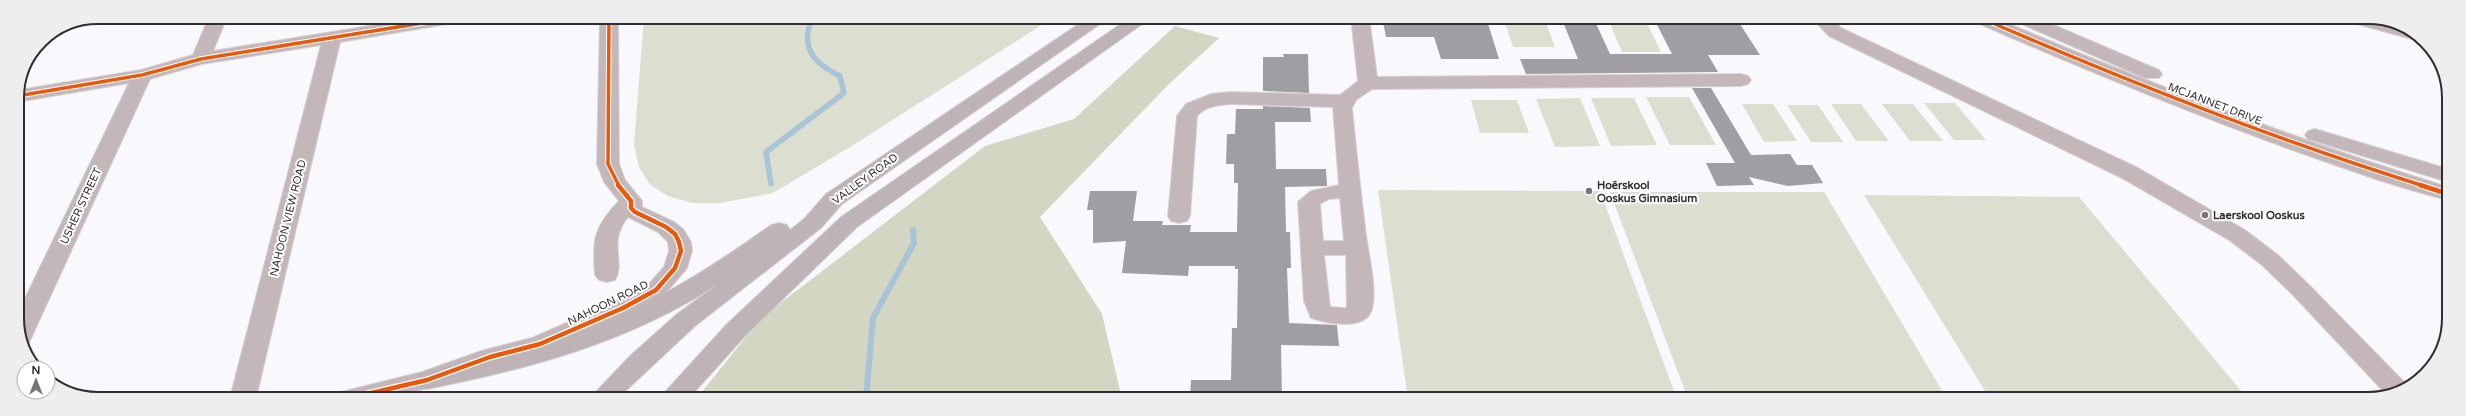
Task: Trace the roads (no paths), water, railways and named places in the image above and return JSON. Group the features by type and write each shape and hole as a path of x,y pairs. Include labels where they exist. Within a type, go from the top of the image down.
{"highway":[{"name":"VALLEY ROAD","path":"609,392 686,320 814,223 834,199 1092,24"},
{"path":"679,392 736,330 849,222 1133,24"},
{"path":"427,380 493,368 551,353 621,326 678,298 796,218 834,199"}],"street":[{"path":"201,59 215,24"},
{"path":"24,95 142,75 201,59 417,24"},
{"name":"NAHOON ROAD","path":"427,380 490,357 562,335 642,298 667,281 677,266 681,254 681,243 666,226 636,214 631,208 631,200 615,182 608,164 608,24"},
{"path":"1361,24 1368,83"},
{"path":"1827,24 1835,32 2130,173 2237,235 2270,260 2302,290 2394,387"},
{"name":"MCJANNET DRIVE","path":"2034,25 2158,77 2336,143 2442,174"},
{"name":"MCJANNET DRIVE","path":"2034,25 2195,107 2358,167 2442,192"},
{"name":"NAHOON VIEW ROAD","path":"244,392 332,38"},
{"name":"USHER STREET","path":"25,326 142,75"},
{"path":"1350,191 1325,192 1315,195 1309,202 1316,301 1320,312 1332,317 1349,317 1359,311 1361,301 1342,108 1344,101 1348,97 1368,83 1741,80"},
{"path":"1179,216 1187,116 1193,108 1211,100 1231,98 1344,101"},
{"path":"608,275 604,236 615,217 631,200"},
{"path":"1312,248 1356,248"},
{"path":"376,392 427,380"}],"waterway":[{"path":"771,184 766,152 844,93 840,76 823,66 811,53 808,46 810,24"},
{"path":"867,392 873,318 914,243 913,230"}],"place":[{"name":"Hoërskool Ooskus Gimnasium","path":"1589,191"},
{"name":"Laerskool Ooskus","path":"2205,215"}]}
